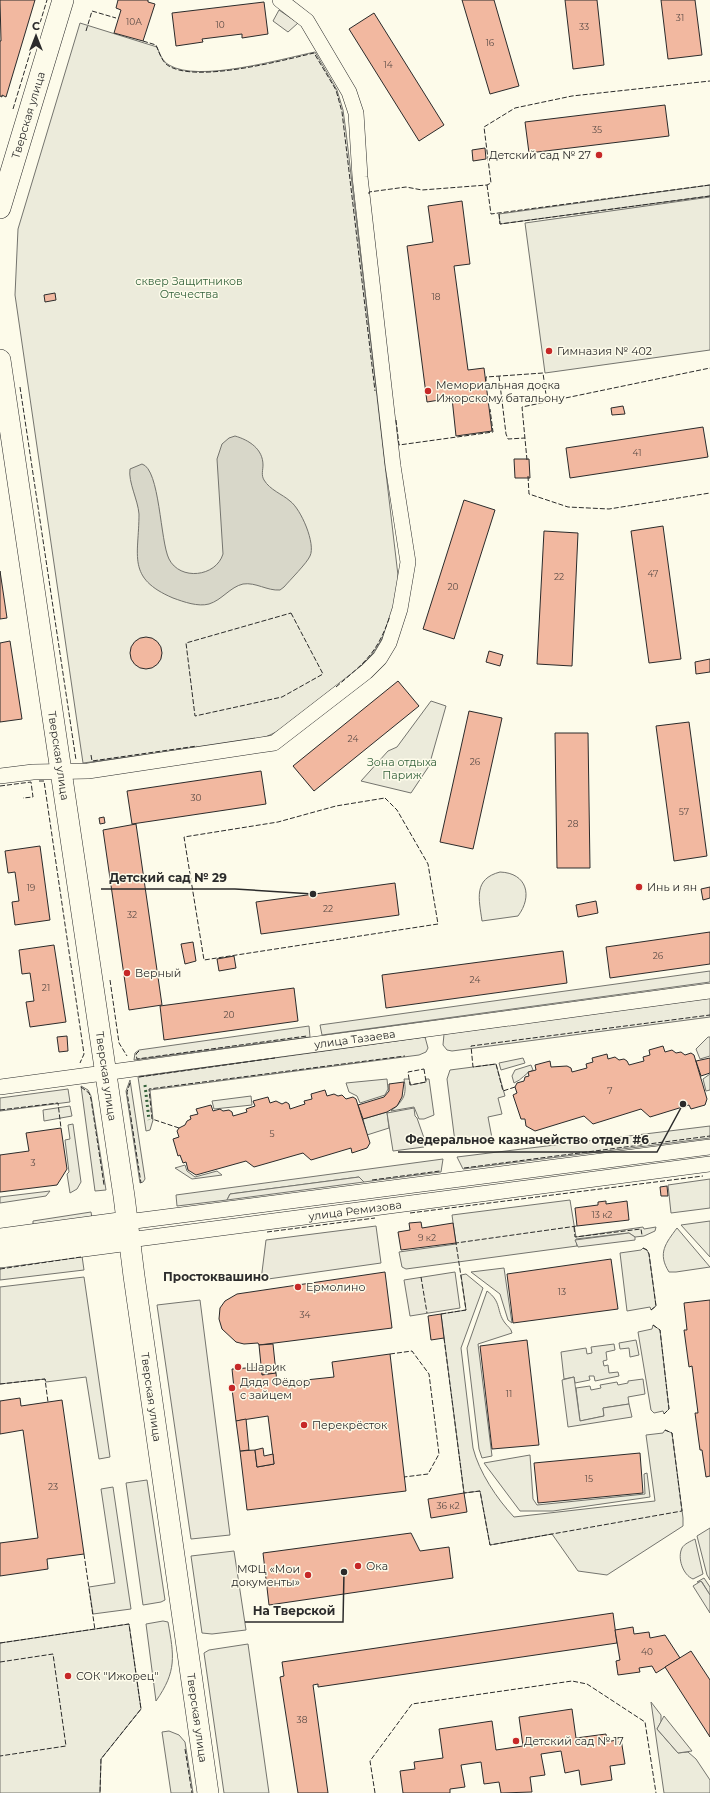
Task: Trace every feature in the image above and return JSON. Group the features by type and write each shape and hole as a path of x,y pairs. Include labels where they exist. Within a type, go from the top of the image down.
{"street":[{"name":"Тверская улица","path":"0,208 63,0"},
{"path":"0,776 33,772 88,771 274,743 343,691 380,658 389,643 400,609 408,562 393,466 360,177 356,113 349,92 307,20 280,0"},
{"name":"Тверская улица","path":"0,360 106,1073 208,1793"},
{"name":"улица Тазаева","path":"0,1087 710,991"},
{"name":"улица Ремизова","path":"0,1257 128,1231 710,1147"},
{"name":"улица Ремизова","path":"0,1240 128,1231 710,1164"}],"green space":[{"name":"сквер Защитников Отечества","path":"80,23 157,47 162,57 169,65 182,70 199,72 219,71 262,64 315,52 337,90 343,110 346,132 399,584 388,625 377,647 369,657 344,683 282,729 268,736 249,741 83,763 15,295 18,229"},
{"path":"710,185 710,196 500,224 499,214"},
{"path":"710,197 710,350 545,373 525,223"},
{"name":"Зона отдыха Париж","path":"431,701 446,706 429,766 411,793 361,781 388,751 397,747"},
{"path":"500,872 509,873 522,881 526,894 523,908 518,916 482,921 479,898 482,885 491,875"},
{"path":"710,971 710,982 322,1035 320,1025"},
{"path":"710,998 710,1017 452,1051 447,1050 443,1045 444,1034"},
{"path":"309,1026 310,1037 134,1060 135,1053 139,1050"},
{"path":"425,1037 428,1048 426,1052 419,1055 150,1090 153,1120 150,1130 146,1131 138,1077"},
{"path":"708,1037 710,1037 710,1056 700,1059 696,1049"},
{"path":"523,1058 525,1063 501,1070 499,1063"},
{"path":"496,1064 505,1096 498,1098 502,1114 488,1117 492,1138 455,1142 447,1079 450,1070"},
{"path":"531,1065 533,1070 514,1083 512,1076 515,1070"},
{"path":"710,1074 710,1090 706,1091 703,1079"},
{"path":"387,1079 388,1089 385,1095 360,1103 357,1096 349,1092 346,1083"},
{"path":"404,1079 409,1079 411,1085 426,1082 426,1079 429,1079 434,1115 424,1119 419,1119 414,1107 391,1111 404,1097"},
{"path":"130,1080 145,1179 140,1183 126,1091"},
{"path":"81,1086 88,1090 91,1096 106,1190 95,1191"},
{"path":"68,1089 70,1102 0,1111 0,1098"},
{"path":"251,1096 252,1105 214,1109 212,1101"},
{"path":"70,1106 72,1116 44,1121 43,1110"},
{"path":"387,1112 389,1128 367,1135 363,1119"},
{"path":"73,1124 81,1182 77,1189 70,1193 67,1174 69,1172 65,1140 70,1139 68,1125"},
{"path":"710,1126 710,1138 463,1169 457,1157"},
{"path":"443,1159 441,1172 364,1182 359,1177 230,1194 227,1200 177,1206 176,1195"},
{"path":"185,1165 187,1171 195,1177 217,1171 222,1175 192,1179 175,1168"},
{"path":"710,1179 710,1208 671,1213 668,1185"},
{"path":"50,1191 46,1196 0,1203 0,1197"},
{"path":"570,1200 576,1237 643,1227 644,1229 656,1227 655,1231 644,1236 635,1237 629,1233 576,1239 577,1246 406,1269 402,1267 399,1252 456,1244 452,1215"},
{"path":"91,1212 92,1218 33,1226 33,1221"},
{"path":"710,1221 710,1257 681,1225"},
{"path":"677,1228 710,1267 669,1272 665,1265 663,1254 664,1248"},
{"path":"643,1248 647,1250 649,1254 656,1306 651,1310 650,1307 627,1311 620,1253 641,1250"},
{"path":"82,1256 84,1270 0,1280 0,1267"},
{"path":"504,1268 512,1323 508,1320 500,1294 471,1272"},
{"path":"466,1274 483,1288 461,1348 473,1448 484,1476 495,1494 514,1517 655,1501 646,1435 663,1433 665,1430 672,1433 683,1526 607,1575 578,1571 552,1534 490,1545 480,1491 464,1493 441,1314 466,1310 461,1275"},
{"path":"84,1277 110,1457 99,1459 86,1377 46,1382 45,1379 0,1384 0,1287"},
{"path":"487,1291 495,1299 502,1319 512,1333 478,1344 492,1456 482,1458 479,1449 467,1348"},
{"path":"653,1325 660,1330 669,1409 664,1414 663,1411 654,1413 651,1410 638,1332 652,1329"},
{"path":"636,1340 639,1355 630,1357 629,1348 620,1349 619,1343"},
{"path":"614,1344 615,1350 606,1352 607,1360 603,1361 604,1366 608,1365 609,1373 618,1372 619,1376 595,1381 594,1376 589,1376 590,1380 575,1383 574,1377 564,1379 561,1352 586,1348 587,1354 592,1353 591,1347"},
{"path":"643,1379 645,1394 628,1397 629,1404 603,1408 604,1416 580,1421 576,1388 590,1386 591,1390 601,1388 600,1385 617,1382 618,1385 628,1383 628,1381"},
{"path":"530,1455 533,1499 537,1505 645,1494 644,1474 647,1473 650,1497 553,1511 520,1511 484,1463"},
{"path":"147,1480 165,1600 143,1605 126,1483"},
{"path":"113,1487 131,1609 93,1614 89,1587 115,1583 101,1489"},
{"path":"710,1528 710,1580 707,1575 697,1536"},
{"path":"695,1539 703,1574 693,1579 686,1574 682,1566 680,1556 682,1548"},
{"path":"234,1551 246,1630 212,1634 202,1633 191,1556"},
{"path":"704,1578 710,1587 710,1595 702,1582 697,1582"},
{"path":"163,1621 168,1622 172,1644 172,1663 168,1681 156,1701 146,1624"},
{"name":"СОК \"Ижорец\"","path":"129,1624 141,1709 101,1759 100,1793 0,1793 0,1643"},
{"path":"248,1644 269,1793 224,1793 204,1653 209,1650"},
{"path":"651,1702 661,1715 661,1722 657,1729 678,1753 688,1752 696,1759 710,1780 710,1793 664,1793"},
{"path":"169,1731 179,1735 185,1742 193,1793 171,1793 162,1732"}],"shaded area":[{"path":"279,10 298,23 288,32 273,21"},
{"path":"235,436 250,443 258,450 262,459 262,474 264,480 273,489 290,501 299,511 311,543 310,556 306,563 280,590 252,584 243,584 209,604 191,604 173,598 158,590 148,582 142,574 138,564 137,554 139,514 130,480 130,469 142,464 148,469 153,478 166,550 169,559 174,566 181,571 189,573 206,571 213,568 219,562 223,554 217,459 222,444 229,438"},
{"path":"414,1108 415,1116 424,1138 424,1147 393,1151 387,1113"},
{"path":"359,1177 364,1182 227,1200 230,1194"},
{"path":"376,1226 381,1263 261,1280 266,1240"},
{"path":"629,1233 635,1237 635,1240 578,1247 575,1240"},
{"path":"455,1272 460,1308 410,1316 404,1280"},
{"path":"200,1300 230,1535 191,1539 157,1305"},
{"path":"574,1377 580,1421 604,1416 603,1408 629,1404 632,1417 568,1427 562,1380"},
{"path":"701,1581 710,1595 710,1613 693,1586"},
{"path":"664,1716 692,1751 678,1753 657,1729"}],"building":[{"path":"0,0 35,0 6,97 2,95 2,97 0,96"},
{"path":"118,0 148,0 148,2 155,4 143,41 114,33 121,10 116,8"},
{"path":"462,0 494,0 519,86 490,94"},
{"path":"565,0 597,0 604,65 573,69"},
{"path":"661,0 695,0 702,55 668,59"},
{"path":"264,2 268,34 242,38 242,34 202,39 203,42 176,46 172,13"},
{"path":"374,13 444,125 419,141 349,29"},
{"path":"665,105 669,136 529,153 525,122"},
{"path":"485,148 486,159 473,161 472,150"},
{"path":"462,201 470,264 454,266 468,370 484,368 492,431 456,436 452,398 427,402 407,246 433,242 428,206"},
{"path":"55,293 56,300 45,302 44,295"},
{"path":"623,406 625,414 612,415 611,408"},
{"path":"703,427 708,457 570,478 566,448"},
{"path":"514,459 529,459 530,478 515,478"},
{"path":"464,500 495,510 454,639 423,629"},
{"path":"663,526 681,659 649,663 631,531"},
{"path":"544,531 578,533 572,666 537,664"},
{"path":"0,571 7,618 0,619"},
{"path":"143,637 149,637 158,641 162,653 158,665 149,669 143,669 134,665 130,656 130,650 134,641"},
{"path":"10,641 22,719 0,722 0,643"},
{"path":"489,651 503,655 500,666 486,662"},
{"path":"710,659 710,672 696,674 695,662"},
{"path":"398,681 419,706 314,791 293,766"},
{"path":"469,711 502,718 473,849 440,842"},
{"path":"689,722 707,856 674,861 656,726"},
{"path":"555,733 588,733 590,868 557,868"},
{"path":"261,771 266,804 132,824 127,791"},
{"path":"104,817 105,823 100,824 99,818"},
{"path":"136,824 162,1005 129,1010 103,830"},
{"path":"40,846 50,920 15,925 12,902 19,901 15,872 8,873 5,851"},
{"path":"395,883 399,915 261,934 256,902"},
{"path":"710,887 710,898 703,900 701,889"},
{"path":"596,901 598,913 578,917 576,905"},
{"path":"710,932 710,964 610,978 606,947"},
{"path":"193,942 196,961 185,964 181,944"},
{"path":"54,945 66,1022 30,1027 26,1002 34,1001 30,973 22,974 19,950"},
{"path":"563,951 567,983 386,1008 382,975"},
{"path":"234,956 236,968 219,971 217,959"},
{"path":"294,988 298,1021 164,1040 160,1006"},
{"path":"67,1036 68,1051 59,1052 57,1037"},
{"path":"663,1046 665,1052 672,1050 676,1053 681,1052 685,1055 691,1053 694,1055 707,1099 705,1105 691,1109 689,1105 650,1117 641,1109 593,1124 584,1116 535,1131 526,1126 525,1119 521,1119 513,1095 517,1093 515,1087 517,1083 524,1081 525,1077 529,1076 528,1072 536,1070 535,1065 550,1061 551,1067 567,1066 571,1068 572,1072 587,1068 586,1064 593,1062 592,1058 607,1054 608,1059 615,1057 619,1060 624,1059 629,1065 644,1061 643,1057 650,1055 649,1050"},
{"path":"710,1058 710,1073 701,1076 696,1061"},
{"path":"404,1082 402,1097 397,1106 387,1112 363,1119 358,1105 384,1097 389,1091 389,1084"},
{"path":"325,1090 327,1096 334,1094 338,1096 342,1095 346,1099 353,1097 356,1099 370,1143 367,1148 352,1153 351,1148 311,1160 303,1153 254,1167 246,1161 196,1175 188,1170 186,1162 183,1163 180,1155 178,1156 173,1139 179,1137 177,1131 191,1119 190,1116 198,1114 196,1109 211,1105 213,1111 220,1109 223,1111 229,1110 232,1112 233,1116 247,1112 246,1109 255,1106 253,1101 268,1097 270,1103 276,1101 282,1104 286,1102 289,1104 290,1109 305,1104 304,1101 312,1099 311,1094"},
{"path":"61,1128 67,1169 57,1185 0,1192 0,1155 29,1151 26,1133"},
{"path":"667,1186 668,1196 661,1196 660,1187"},
{"path":"606,1201 606,1204 627,1201 629,1220 577,1226 575,1208 598,1205 598,1202"},
{"path":"421,1222 422,1228 453,1223 456,1243 401,1250 398,1232 410,1230 409,1223"},
{"path":"611,1259 618,1309 513,1323 507,1274"},
{"path":"385,1272 392,1328 259,1345 258,1343 244,1344 236,1342 222,1329 219,1319 220,1308 225,1301 237,1294"},
{"path":"710,1300 710,1476 706,1477 702,1450 700,1450 695,1413 698,1413 692,1366 689,1367 684,1330 687,1330 684,1303"},
{"path":"441,1314 444,1338 431,1340 428,1316"},
{"path":"527,1340 539,1445 492,1449 480,1346"},
{"path":"273,1344 276,1373 262,1375 259,1345"},
{"path":"390,1354 406,1491 247,1510 240,1451 255,1450 257,1467 274,1464 268,1416 236,1421 232,1389 234,1388 232,1369 261,1367 262,1375 276,1373 277,1383 334,1377 332,1362"},
{"path":"20,1398 21,1406 62,1400 84,1554 47,1559 48,1569 0,1576 0,1543 38,1538 23,1430 0,1434 0,1401"},
{"path":"246,1419 249,1450 240,1451 236,1421"},
{"path":"263,1448 264,1456 273,1454 274,1464 257,1467 255,1450"},
{"path":"640,1453 643,1493 538,1503 534,1463"},
{"path":"464,1493 467,1512 431,1518 428,1499"},
{"name":"Ока","path":"411,1533 420,1551 449,1547 453,1578 269,1605 263,1553"},
{"path":"613,1613 617,1643 318,1687 318,1684 313,1685 328,1793 298,1793 280,1677 284,1676 282,1662"},
{"path":"633,1627 634,1634 649,1632 650,1638 665,1635 680,1658 656,1673 652,1666 639,1668 640,1672 618,1675 616,1661 620,1660 615,1630"},
{"path":"691,1651 710,1680 710,1737 665,1667"},
{"path":"572,1709 576,1738 606,1734 607,1742 621,1739 625,1764 610,1766 612,1780 581,1785 579,1770 565,1773 561,1751 541,1754 545,1775 530,1777 532,1792 501,1793 499,1782 484,1784 481,1762 461,1765 465,1787 450,1789 450,1793 403,1793 400,1771 415,1769 414,1762 443,1758 439,1729 492,1721 496,1750 523,1746 519,1717"}],"hedge":[{"path":"145,1085 149,1120"}],"fence":[{"path":"40,23 47,0"},
{"path":"86,31 92,11 116,18"},
{"path":"13,109 34,40"},
{"path":"143,41 156,45 161,58 166,64 178,70 195,72 216,72 238,69 282,61 314,53 336,90 342,112 375,391"},
{"path":"369,194 369,192 406,187 422,190 487,185 491,183 484,127 515,108 572,96 710,81"},
{"path":"487,185 491,214 710,185"},
{"path":"499,214 500,224 710,196"},
{"path":"527,460 522,407 710,368"},
{"path":"486,381 486,377 543,373 547,402"},
{"path":"499,376 506,434 508,439 525,438"},
{"path":"20,387 76,760"},
{"path":"396,420 399,445 493,432 490,409"},
{"path":"528,476 529,494 568,507 609,509 710,493"},
{"path":"291,613 323,674 282,697 195,716 186,643 291,613"},
{"path":"336,687 355,671 375,649 390,616"},
{"path":"91,755 92,761 197,746"},
{"path":"39,781 44,781 84,1054 80,1063"},
{"path":"0,786 31,782 33,797 23,798"},
{"path":"385,798 397,810 428,864 438,924 204,960 184,837 278,822 336,806 385,798"},
{"path":"110,980 119,1043 127,1056"},
{"path":"515,1087 503,1091 496,1064 473,1067 471,1046 710,1015"},
{"path":"139,1051 136,1054 137,1059 307,1036"},
{"path":"179,1128 152,1119 149,1089 405,1056"},
{"path":"139,1077 275,1058"},
{"path":"424,1069 426,1082 410,1085 408,1072 424,1069"},
{"path":"130,1083 127,1092 141,1183"},
{"path":"81,1087 89,1093 91,1099 104,1185"},
{"path":"0,1110 58,1103 61,1128"},
{"path":"464,1168 710,1136"},
{"path":"372,1180 440,1171"},
{"path":"410,1213 703,1176"},
{"path":"267,1232 375,1218"},
{"path":"441,1314 466,1310 456,1243 577,1226"},
{"path":"574,1227 575,1237 641,1229 642,1235"},
{"path":"643,1248 647,1250 649,1254 656,1306 651,1310"},
{"path":"0,1269 81,1257"},
{"path":"421,1277 427,1313"},
{"path":"653,1325 660,1330 669,1409 664,1414"},
{"path":"444,1338 464,1493 480,1491 490,1545 682,1511 672,1433 665,1430"},
{"path":"390,1354 412,1351 429,1374 439,1454 428,1474 404,1477"},
{"path":"0,1384 45,1379 48,1402"},
{"path":"84,1554 95,1630"},
{"path":"0,1643 129,1624 141,1709 101,1759 100,1793"},
{"path":"0,1662 53,1654 66,1746 0,1756"},
{"path":"375,1793 370,1761 412,1704 572,1681 587,1684 645,1722 656,1793"},
{"path":"185,1749 192,1793"}],"place":[{"name":"Детский сад № 27","path":"599,155"},
{"name":"Гимназия № 402","path":"549,351"},
{"name":"Мемориальная доска Ижорскому батальону","path":"428,391"},
{"name":"Инь и ян","path":"639,887"},
{"name":"Детский сад № 29","path":"313,894"},
{"name":"Верный","path":"127,973"},
{"name":"Федеральное казначейство отдел #6","path":"683,1104"},
{"name":"Ермолино","path":"298,1287"},
{"name":"Шарик","path":"238,1367"},
{"name":"Дядя Фёдор с зайцем","path":"232,1388"},
{"name":"Перекрёсток","path":"304,1425"},
{"name":"Ока","path":"358,1566"},
{"name":"На Тверской","path":"344,1572"},
{"name":"МФЦ «Мои документы»","path":"308,1575"},
{"name":"СОК \"Ижорец\"","path":"68,1676"},
{"name":"Детский сад № 17","path":"516,1741"}],"district":[{"name":"Простоквашино","path":"216,1276"}]}
